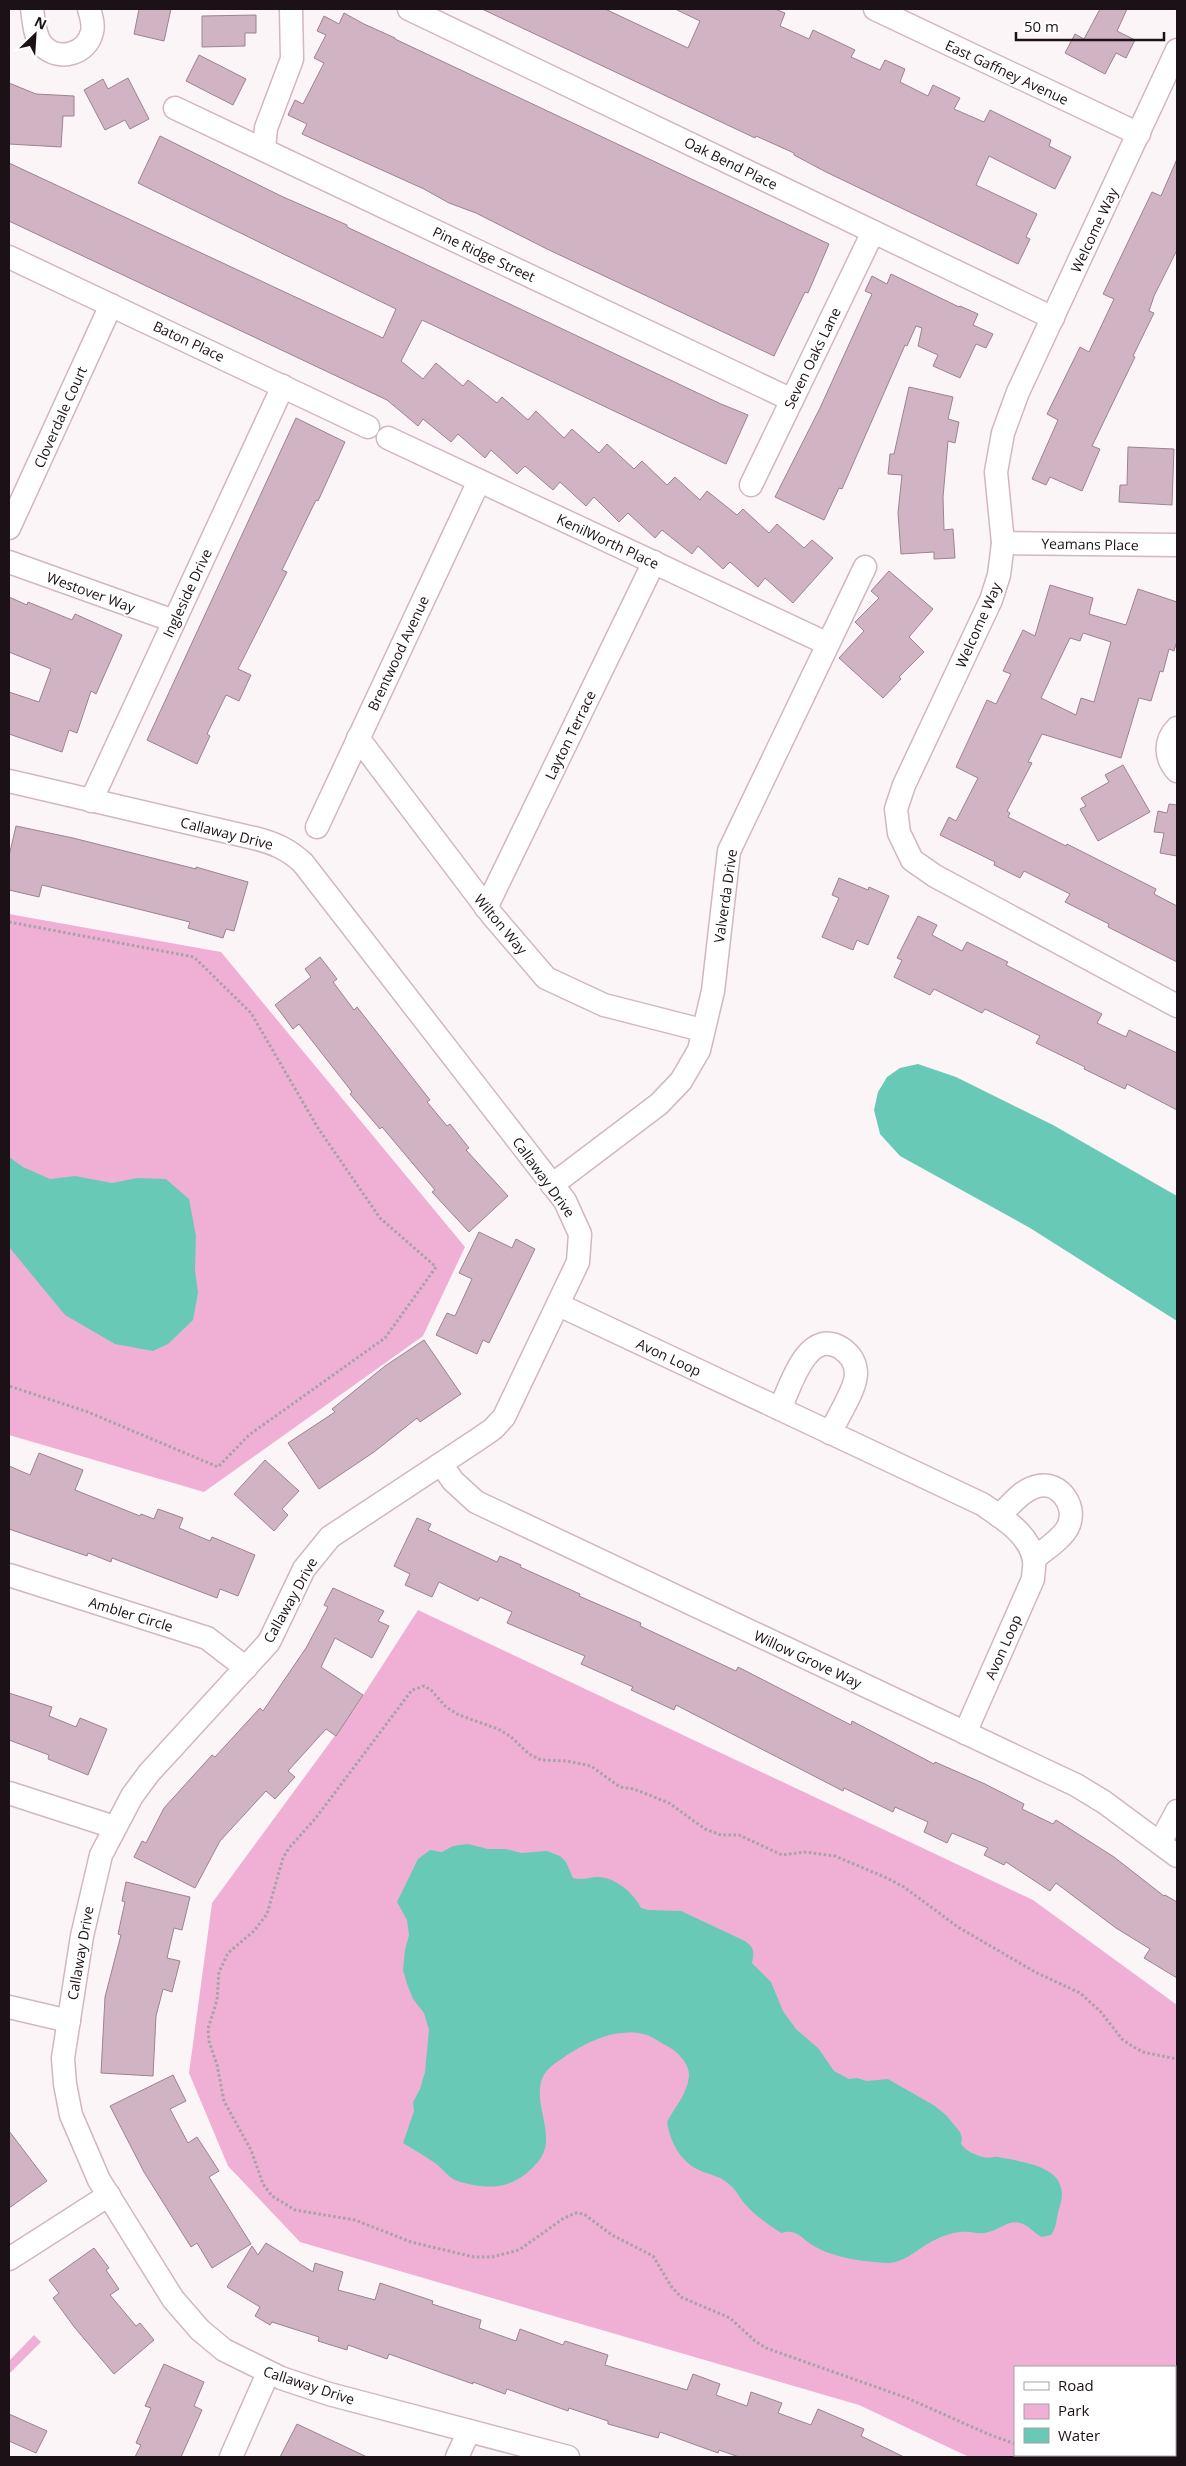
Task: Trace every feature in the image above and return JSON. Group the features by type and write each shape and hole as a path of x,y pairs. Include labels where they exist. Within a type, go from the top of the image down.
{"street":[{"path":"32,9 36,34 42,45 60,54 77,52 88,42 92,27 89,9"},
{"path":"264,149 266,128 292,59 291,9"},
{"name":"Oak Bend Place","path":"409,9 1053,318"},
{"name":"East Gaffney Avenue","path":"884,11 1139,134"},
{"name":"Welcome Way","path":"1177,50 1018,392 1003,433 996,472 1004,543 999,575 991,600 904,786 896,809 899,833 912,860 935,876 1177,1006"},
{"name":"Pine Ridge Street","path":"176,108 792,400"},
{"name":"Seven Oaks Lane","path":"751,485 873,232"},
{"name":"Baton Place","path":"9,257 368,427"},
{"name":"Cloverdale Court","path":"9,528 110,305"},
{"name":"Ingleside Drive","path":"91,801 283,386"},
{"name":"KenilWorth Place","path":"388,438 828,644"},
{"name":"Brentwood Avenue","path":"317,827 479,481"},
{"name":"Yeamans Place","path":"1004,543 1177,545"},
{"name":"Westover Way","path":"9,562 174,621"},
{"name":"Layton Terrace","path":"486,908 654,562"},
{"name":"Valverda Drive","path":"552,1185 660,1104 681,1081 699,1050 702,1030 713,991 729,851 865,567"},
{"path":"1177,728 1169,739 1167,748 1171,764 1177,771"},
{"name":"Wilton Way","path":"358,738 486,908 546,978 604,1005 702,1030"},
{"name":"Callaway Drive","path":"9,781 254,838 276,844 290,851 303,862 552,1185 575,1219 580,1234 581,1247 578,1262 504,1417 493,1429 330,1537 304,1569 268,1642 149,1773 132,1796 114,1827 101,1855 91,1890 63,2058 65,2084 71,2115 108,2196 173,2299 200,2330 224,2350 268,2373 329,2394 568,2457"},
{"name":"Avon Loop","path":"559,1305 982,1504 1008,1522 1026,1541 1034,1559 1033,1579 965,1733"},
{"path":"780,1409 805,1355 817,1346 829,1345 840,1348 852,1359 856,1374 830,1433"},
{"name":"Willow Grove Way","path":"441,1464 462,1490 485,1506 1076,1785 1104,1802 1169,1850"},
{"path":"999,1516 1033,1487 1045,1485 1056,1488 1065,1496 1072,1514 1067,1529 1034,1559"},
{"name":"Ambler Circle","path":"9,1575 207,1638 246,1668"},
{"path":"9,1793 114,1827"},
{"path":"1169,1850 1177,1811"},
{"path":"9,2007 69,2021"},
{"path":"9,2259 108,2196"},
{"path":"230,2457 268,2373"},
{"path":"457,2457 469,2431"}],"path":[{"path":"9,922 194,956 251,1013 318,1128 380,1218 436,1267 385,1338 249,1435 218,1467 88,1412 9,1386"},
{"path":"1014,2444 907,2398 766,2348 755,2341 730,2318 681,2297 671,2286 653,2256 612,2235 584,2214 576,2213 564,2218 518,2250 492,2257 474,2257 411,2242 355,2220 308,2214 282,2204 272,2196 263,2184 251,2150 224,2101 217,2065 209,2041 208,2029 217,2000 218,1979 222,1962 228,1953 254,1931 267,1914 282,1863 289,1848 315,1819 412,1690 424,1686 431,1690 446,1707 459,1715 498,1728 510,1736 529,1754 540,1760 567,1761 590,1766 620,1787 634,1789 669,1803 705,1829 720,1835 739,1835 782,1855 805,1852 835,1856 887,1878 904,1887 958,1927 1035,1972 1080,1993 1100,2011 1122,2039 1132,2046 1143,2052 1177,2059"}],"green space":[{"path":"9,914 221,952 465,1247 423,1336 204,1492 9,1435"},
{"path":"418,1610 1033,1900 1177,2005 1177,2457 969,2457 859,2405 300,2242 228,2166 189,2073 212,1903 353,1711"},
{"path":"34,2335 41,2342 9,2374 9,2361"}],"water":[{"path":"918,1064 956,1077 1053,1125 1177,1196 1177,1321 1030,1228 900,1156 880,1134 874,1110 878,1092 887,1077 900,1068"},
{"path":"9,1157 23,1167 50,1179 75,1176 112,1183 137,1178 166,1179 189,1199 196,1236 195,1270 198,1293 193,1320 168,1344 153,1351 115,1344 65,1315 9,1247"},
{"path":"468,1844 488,1849 506,1849 521,1853 547,1851 560,1856 566,1862 573,1878 603,1877 610,1879 623,1886 634,1897 641,1908 681,1911 745,1941 753,1950 752,1963 771,1982 783,2011 796,2029 818,2048 834,2071 849,2079 857,2078 867,2081 888,2079 935,2106 947,2116 960,2132 961,2144 965,2149 985,2158 998,2157 1034,2165 1054,2176 1060,2184 1062,2195 1051,2235 1042,2237 1029,2227 1016,2222 987,2232 958,2232 949,2234 929,2243 904,2259 888,2263 831,2254 814,2246 795,2233 781,2233 753,2212 728,2183 721,2178 701,2171 682,2157 671,2137 667,2122 686,2088 689,2075 687,2066 682,2058 671,2048 647,2035 636,2033 613,2034 590,2042 555,2064 543,2076 540,2101 546,2145 542,2155 526,2174 501,2186 488,2187 452,2179 435,2163 403,2143 414,2111 413,2102 420,2089 425,2072 429,2030 424,2013 413,1999 403,1970 409,1935 407,1920 397,1902 418,1859 430,1850 442,1852 453,1846"}],"building":[{"path":"139,9 171,9 164,41 134,34"},
{"path":"482,9 605,9 688,48 700,21 675,9 775,9 785,13 780,26 809,39 813,30 855,50 851,57 880,70 885,60 905,69 900,82 928,96 933,85 960,98 954,109 984,122 990,110 1051,140 1049,146 1071,157 1055,189 989,156 976,185 1037,214 1026,237 1030,239 1018,264 826,172 794,155 794,153 756,136 755,138"},
{"path":"1100,9 1127,9 1117,31 1135,40 1126,58 1116,53 1105,74 1065,53 1075,34 1084,39"},
{"path":"344,13 395,39 829,244 808,293 805,292 774,356 547,249 476,213 449,203 424,189 302,134 307,124 288,115 295,100 303,104 324,63 314,58 326,35 317,31 324,16 339,24"},
{"path":"256,15 256,33 245,33 245,46 202,47 202,16"},
{"path":"199,55 246,79 233,105 186,81"},
{"path":"128,78 149,119 130,129 125,120 105,130 84,90 103,79 108,89"},
{"path":"9,83 36,94 74,96 74,116 63,116 61,147 9,144"},
{"path":"160,136 281,196 347,225 347,227 721,404 748,415 726,464 422,320 401,361 423,379 436,363 463,386 468,380 497,403 502,397 528,420 536,411 564,438 572,429 599,453 607,444 634,469 642,461 667,485 675,477 700,500 707,491 737,515 743,509 769,533 777,524 804,548 812,540 833,558 793,603 765,578 758,587 730,562 723,569 698,546 692,554 662,530 655,538 628,513 619,522 594,497 586,506 560,482 553,490 525,466 517,474 491,450 485,458 458,434 451,442 423,419 418,426 387,400 9,221 9,163 383,338 396,309 138,183"},
{"path":"1177,159 1177,250 1154,296 1149,311 1154,313 1133,356 1135,357 1092,446 1100,449 1082,491 1050,477 1046,485 1032,479 1058,420 1047,414 1080,347 1089,352 1114,299 1103,294 1152,192 1161,196"},
{"path":"891,274 959,307 978,314 973,325 993,334 986,348 976,344 960,378 933,366 938,355 918,346 922,328 916,326 907,346 905,345 842,489 839,488 824,520 775,497 820,408 872,294 865,291 872,276 887,284"},
{"path":"909,387 953,397 948,419 959,422 955,443 948,441 943,497 944,530 953,529 955,558 934,559 934,552 901,554 898,513 902,475 888,474 890,454 894,454"},
{"path":"296,418 345,442 318,501 316,500 282,570 287,572 238,669 251,675 239,701 226,695 207,734 210,736 197,764 147,740"},
{"path":"1128,447 1174,449 1172,505 1119,502 1120,485 1127,485"},
{"path":"889,571 933,609 909,637 924,652 899,677 901,679 883,698 839,658 864,631 855,622 879,598 871,591"},
{"path":"1050,585 1093,598 1089,614 1126,625 1138,589 1177,602 1177,641 1174,651 1169,649 1163,672 1160,671 1151,701 1139,698 1121,758 1042,734 1028,762 1032,763 1007,811 1010,813 1008,817 1066,846 1067,844 1156,889 1154,894 1177,906 1177,962 1108,927 1109,924 1065,902 1070,894 1024,871 1020,878 994,865 995,862 940,835 949,817 956,821 978,778 956,767 987,700 996,704 1011,674 1003,671 1023,630 1035,636","holes":["1083,633 1111,642 1094,702 1081,698 1076,715 1041,698 1070,638 1080,641"]},
{"path":"9,597 27,605 28,602 72,620 75,614 122,635 96,694 91,691 77,733 69,730 62,752 9,734 9,692 39,702 51,669 9,652"},
{"path":"1123,765 1150,812 1098,841 1080,809 1086,806 1081,798 1109,782 1105,775"},
{"path":"1169,804 1177,805 1177,856 1160,853 1164,833 1154,832 1158,811 1167,813"},
{"path":"16,826 73,838 196,869 196,867 248,882 234,931 226,929 223,938 188,928 190,922 42,885 39,897 9,890 9,856"},
{"path":"839,878 868,890 869,887 889,896 868,945 857,940 853,950 822,937 839,898 832,895"},
{"path":"918,916 937,925 932,935 962,951 967,942 1008,962 1006,965 1102,1014 1097,1023 1126,1037 1129,1030 1177,1053 1177,1110 1127,1084 1125,1089 1084,1069 1085,1067 1036,1043 1040,1036 985,1009 982,1013 934,989 930,995 894,977 902,960 897,958"},
{"path":"320,957 337,979 333,982 354,1010 357,1007 430,1100 427,1102 447,1126 450,1124 469,1148 466,1150 508,1196 469,1232 432,1192 435,1190 382,1127 380,1129 350,1094 352,1092 299,1024 293,1029 275,1005 311,977 305,969"},
{"path":"479,1232 512,1248 516,1239 535,1249 489,1343 483,1340 477,1354 436,1335 447,1313 455,1316 472,1279 459,1273"},
{"path":"424,1340 461,1394 420,1422 417,1418 374,1452 319,1489 288,1443 335,1412 332,1409 385,1366"},
{"path":"39,1453 83,1470 75,1490 140,1516 141,1514 154,1519 158,1509 183,1518 179,1528 210,1541 212,1537 255,1555 238,1596 220,1589 217,1598 112,1558 111,1562 88,1553 87,1556 9,1529 9,1466 30,1475"},
{"path":"265,1460 299,1491 282,1509 288,1515 274,1531 234,1494"},
{"path":"417,1518 431,1524 428,1530 497,1562 500,1556 521,1565 520,1567 580,1594 579,1596 641,1623 640,1626 736,1671 738,1667 851,1725 852,1721 934,1764 935,1762 985,1784 1024,1804 1022,1809 1053,1824 1056,1820 1114,1857 1164,1896 1177,1902 1177,1978 1144,1958 1150,1949 1116,1928 1056,1883 1050,1891 1006,1862 1004,1865 984,1855 988,1848 952,1833 947,1843 924,1832 928,1822 895,1807 893,1812 844,1788 843,1791 676,1705 674,1710 631,1690 633,1687 581,1664 585,1656 507,1623 512,1612 480,1597 478,1601 439,1582 432,1597 405,1585 410,1574 394,1566"},
{"path":"333,1588 384,1611 378,1621 389,1626 372,1658 335,1638 321,1667 363,1695 336,1736 326,1729 288,1771 295,1777 275,1799 266,1791 220,1841 195,1888 134,1857 142,1841 146,1843 164,1808 212,1755 215,1757 260,1708 263,1711 306,1648 328,1607 324,1605"},
{"path":"9,1693 52,1707 49,1716 76,1727 80,1718 107,1729 88,1775 48,1759 49,1755 9,1740"},
{"path":"126,1882 190,1897 182,1930 174,1928 167,1958 180,1961 172,1992 163,1989 156,2016 153,2076 101,2073 105,1997 121,1935 118,1934 125,1902 122,1901"},
{"path":"173,2075 186,2101 170,2109 188,2143 197,2137 219,2171 209,2177 251,2244 212,2268 197,2243 191,2247 144,2172 110,2106"},
{"path":"9,2131 47,2181 9,2208"},
{"path":"266,2243 313,2272 315,2263 343,2272 338,2290 375,2300 380,2283 433,2301 432,2304 481,2320 479,2328 516,2341 520,2329 563,2345 565,2341 608,2355 605,2365 687,2390 693,2374 720,2384 716,2395 747,2406 751,2392 782,2403 778,2413 811,2425 818,2409 864,2429 861,2436 904,2457 739,2457 719,2450 718,2453 660,2432 658,2438 608,2424 608,2421 569,2408 568,2411 507,2389 505,2394 389,2354 387,2359 348,2345 347,2350 318,2341 319,2337 272,2322 270,2325 255,2316 260,2307 227,2287 252,2246 258,2255"},
{"path":"94,2248 109,2268 106,2270 119,2289 110,2295 136,2326 140,2323 154,2340 114,2374 75,2328 53,2298 59,2293 49,2280"},
{"path":"164,2364 204,2382 194,2406 202,2410 181,2457 135,2457 141,2445 136,2443 151,2408 145,2406"},
{"path":"9,2414 47,2431 36,2453 9,2441"},
{"path":"297,2424 367,2457 280,2457"}]}
